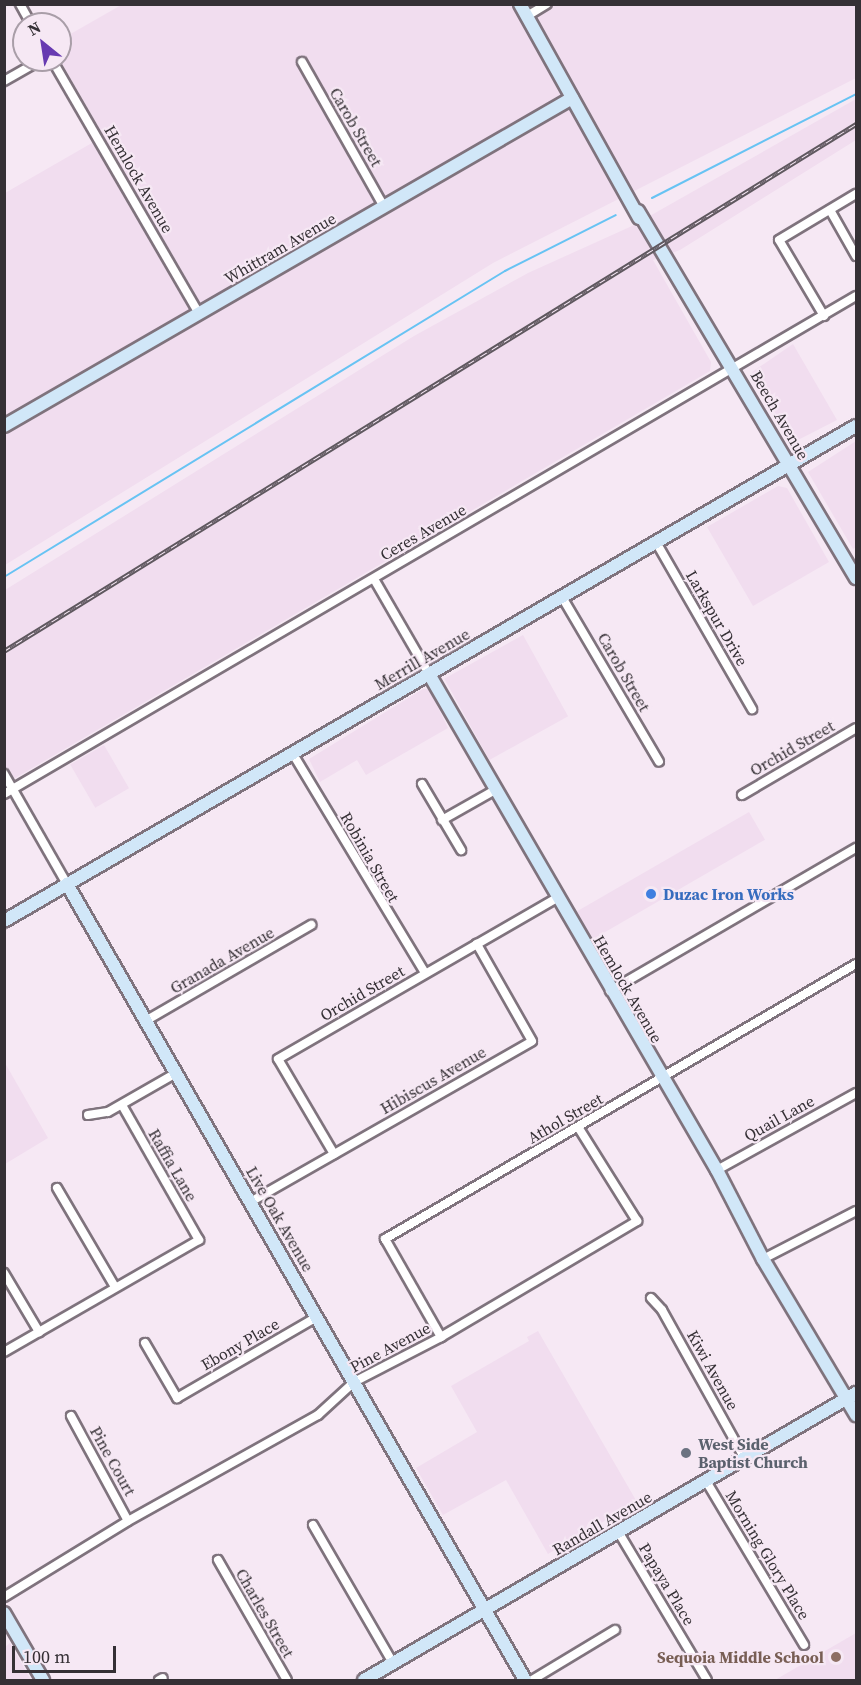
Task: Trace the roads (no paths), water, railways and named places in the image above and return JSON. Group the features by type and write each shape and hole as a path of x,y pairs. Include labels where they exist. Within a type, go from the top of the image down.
{"street":[{"name":"Beech Avenue","path":"520,4 572,98 856,578"},
{"path":"526,16 547,4"},
{"name":"Carob Street","path":"302,62 384,207"},
{"path":"4,81 20,72"},
{"name":"Hemlock Avenue","path":"59,72 199,315"},
{"name":"Whittram Avenue","path":"4,426 572,98"},
{"path":"824,316 779,240 856,194"},
{"path":"830,210 856,256"},
{"name":"Ceres Avenue","path":"9,791 856,296"},
{"name":"Merrill Avenue","path":"4,921 856,426"},
{"name":"Larkspur Drive","path":"656,542 752,709"},
{"name":"Hemlock Avenue","path":"374,579 662,1080 717,1170 763,1259 852,1396 856,1415"},
{"name":"Carob Street","path":"562,597 659,762"},
{"name":"Orchid Street","path":"742,795 856,728"},
{"name":"Robinia Street","path":"293,754 425,973"},
{"name":"Live Oak Avenue","path":"4,774 9,791 147,1020 525,1680"},
{"path":"422,784 461,850"},
{"path":"442,820 495,790"},
{"path":"610,990 856,848"},
{"name":"Orchid Street","path":"334,1154 278,1059 557,898"},
{"name":"Granada Avenue","path":"147,1020 311,925"},
{"name":"Hibiscus Avenue","path":"252,1201 532,1041 477,944"},
{"name":"Athol Street","path":"441,1337 385,1239 662,1080 856,964"},
{"path":"88,1115 108,1112 176,1073"},
{"name":"Quail Lane","path":"717,1170 856,1093"},
{"name":"Raffia Lane","path":"115,1287 199,1240 122,1105"},
{"name":"Pine Avenue","path":"4,1597 128,1521 318,1415 354,1382 441,1337 636,1221 578,1127"},
{"path":"4,1352 115,1287 57,1188"},
{"path":"763,1259 856,1211"},
{"path":"4,1273 39,1332"},
{"name":"Kiwi Avenue","path":"651,1298 662,1310 745,1458"},
{"name":"Ebony Place","path":"146,1343 177,1398 317,1317"},
{"name":"Randall Avenue","path":"364,1680 852,1396"},
{"name":"Pine Court","path":"70,1416 128,1521"},
{"name":"Morning Glory Place","path":"706,1481 804,1645"},
{"path":"314,1525 393,1663"},
{"name":"Papaya Place","path":"619,1533 707,1680"},
{"name":"Charles Street","path":"218,1560 287,1680"},
{"path":"4,1612 44,1680"},
{"path":"532,1680 615,1630"}],"waterway":[{"path":"652,198 856,94"},
{"path":"4,577 505,271 616,215"}],"railway":[{"path":"4,651 856,124"}],"place":[{"name":"Duzac Iron Works","path":"651,894"},
{"name":"West Side Baptist Church","path":"686,1453"},
{"name":"Sequoia Middle School","path":"836,1657"}]}
